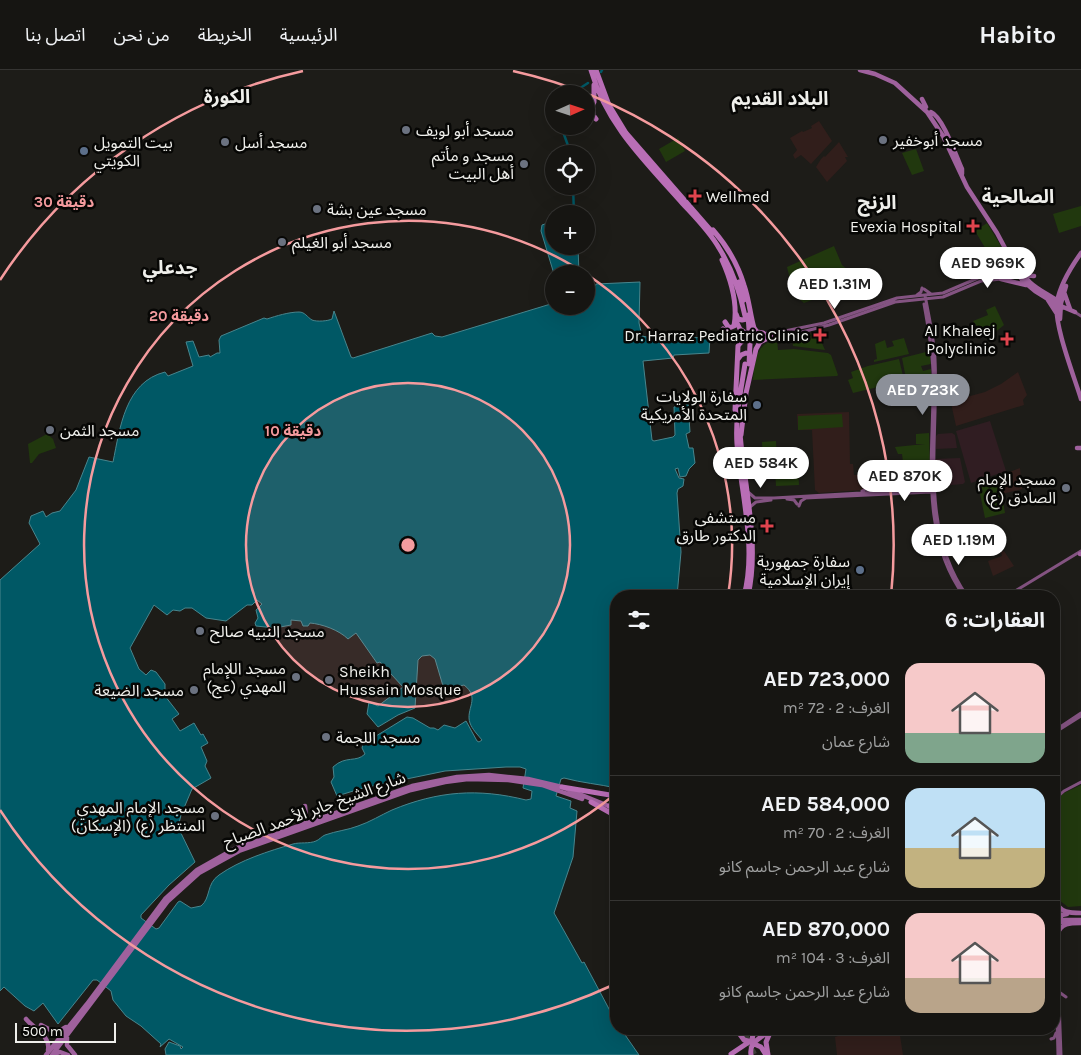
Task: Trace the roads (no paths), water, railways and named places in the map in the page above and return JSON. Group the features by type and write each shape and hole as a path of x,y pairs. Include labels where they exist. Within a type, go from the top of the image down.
{"highway":[{"path":"591,70 594,85"},
{"path":"591,70 601,98 623,135 724,244 737,265 749,305 748,316 744,320 740,320 737,317 732,288 725,265 702,222"},
{"path":"596,70 609,105 626,133 722,246 742,290 752,328 738,346 737,353 734,422 738,452"},
{"path":"749,305 750,344 741,404 741,443 753,555 749,590"},
{"path":"725,322 728,327 733,327 735,309"},
{"path":"735,316 738,326 754,345 755,353"},
{"path":"748,316 756,330 770,335"},
{"path":"723,329 733,337 770,335"},
{"path":"741,443 743,415 755,353 758,344 770,335"},
{"path":"727,336 735,343 737,353"},
{"path":"737,366 740,356 748,353 752,358 751,370"},
{"path":"745,590 748,579 749,547 738,452 737,419 747,364"},
{"path":"562,789 610,795"},
{"path":"591,802 610,809"},
{"path":"734,1052 740,1040 738,1035"},
{"path":"740,1035 742,1038 763,1049 767,1055"},
{"path":"742,1038 750,1038 750,1035"},
{"path":"751,1035 751,1055"},
{"path":"734,1052 764,1035"},
{"path":"767,1055 766,1042 770,1035"},
{"path":"751,1055 754,1047 763,1049"},
{"path":"734,1052 745,1050 751,1055"}],"main road":[{"path":"860,70 895,83 936,116 974,196 993,221 1026,279 1058,303"},
{"path":"871,70 895,80 920,99 938,128 962,181 985,219 990,222 1011,260 1026,279 1044,294 1081,317"},
{"path":"927,118 928,110"},
{"path":"1081,253 1065,280 1058,303 1057,314 1058,325 1081,399"},
{"path":"1044,294 1056,294 1063,289 1081,258"},
{"path":"926,307 934,296 949,292 978,278 1011,271 1011,260"},
{"path":"994,275 1026,279"},
{"path":"747,336 798,333 895,302 915,297 952,294 981,281 1026,279"},
{"path":"1065,280 1058,303 1061,324 1081,391"},
{"path":"915,297 923,288 934,296"},
{"path":"1063,289 1071,311 1081,317"},
{"path":"1044,294 1057,314"},
{"path":"915,297 922,301 926,307"},
{"path":"924,297 935,358 933,500 942,553 947,568 961,590"},
{"path":"1061,324 1063,314 1071,311"},
{"path":"745,482 748,493 755,498 857,492 933,491"},
{"path":"857,492 865,491 867,483"},
{"path":"933,483 940,490 933,500"},
{"path":"923,490 933,483"},
{"path":"869,487 876,492"},
{"path":"923,490 933,500 951,571 962,590"},
{"path":"749,516 751,506 756,502 876,492"},
{"path":"787,499 794,500 798,505 806,498"},
{"path":"938,524 945,531 942,539"},
{"path":"1018,590 1081,553"},
{"path":"1060,728 1081,714"},
{"name":"شارع الشيخ جابر الأحمد الصباح","path":"58,1043 70,1033 174,890 203,866 236,848 412,786 457,777 489,775 521,780 562,789 610,806"},
{"name":"شارع الشيخ جابر الأحمد الصباح","path":"150,921 193,878 222,859 249,847 424,787 468,780 521,780"},
{"path":"1060,794 1081,781"},
{"name":"شارع الشيخ جابر الأحمد الصباح","path":"562,789 591,802"},
{"path":"297,827 306,818 304,806"},
{"path":"309,815 312,818 321,818"},
{"path":"1060,909 1081,913"},
{"path":"1060,915 1071,912"},
{"path":"1068,924 1062,922 1060,918 1062,915 1071,912"},
{"path":"1063,918 1081,920"},
{"path":"1060,927 1081,920"},
{"path":"1060,923 1068,924"},
{"name":"شارع الشيخ جابر الأحمد الصباح","path":"49,1055 102,987"},
{"path":"58,1043 78,1016"},
{"path":"26,1019 47,1040 49,1055 58,1052 68,1055"},
{"path":"41,1025 56,1033 73,1022"},
{"path":"70,1033 66,1043 75,1055"},
{"path":"1051,1039 1056,1035"},
{"path":"1057,1035 1060,1054"},
{"path":"1058,1035 1060,1054"}],"water":[{"path":"545,224 545,244 541,231 542,225"},
{"path":"548,255 578,255 579,265 551,265"},
{"path":"640,282 639,323 642,336 656,339 657,337 666,339 710,337 709,353 674,355 673,358 643,361 652,440 673,437 675,435 674,407 688,404 690,432 686,434 689,448 693,448 695,463 689,469 686,476 680,477 678,468 675,469 679,478 684,479 683,486 678,489 677,493 681,552 678,590 610,590 610,787 564,778 561,779 556,796 571,801 570,808 577,811 573,857 554,913 582,963 584,962 610,1011 610,1035 625,1035 639,1055 166,1055 165,1049 169,1042 180,1046 181,1049 183,1047 169,1039 160,1047 161,1044 141,1026 126,1016 113,1000 111,991 97,980 93,980 58,1024 43,1003 34,1011 25,1006 4,987 0,991 0,580 40,544 29,523 31,516 43,511 46,517 60,511 76,490 89,457 113,462 122,421 133,396 141,386 152,377 165,372 168,376 193,366 186,342 193,341 199,357 209,355 210,357 220,353 219,340 221,336 264,318 301,312 312,320 325,321 332,319 334,311 353,358 432,333 435,336 442,337 545,306 545,315 595,315 596,284","holes":["257,600 262,604 256,610 258,618 255,623 256,626 275,628 291,625 291,620 301,621 303,626 308,626 310,623 325,626 348,639 356,633 377,663 380,662 403,687 378,706 369,702 367,714 378,727 398,715 415,708 418,660 422,656 430,655 435,659 443,686 448,689 464,685 471,694 470,723 482,740 477,741 466,721 455,728 444,725 438,730 407,717 363,744 362,748 365,754 362,757 342,761 333,767 334,777 331,782 337,796 363,788 445,771 520,767 526,769 523,788 532,791 531,799 526,800 508,796 475,793 442,795 392,810 350,829 325,835 313,842 293,844 265,853 245,860 219,875 212,883 201,906 191,908 180,901 178,902 159,928 156,929 141,918 141,915 169,885 195,862 178,827 192,789 211,778 205,766 207,761 201,747 208,743 194,723 180,731 172,719 179,714 165,696 165,684 156,672 151,670 146,675 139,669 130,648 154,605 167,615 173,610 180,611 185,608 192,608 206,618 226,621"]}],"waterway":[{"path":"564,135 568,145"},
{"path":"573,195 574,205"}],"tunnel":[{"path":"746,1035 755,1055"}],"place":[{"name":"مسجد أبو لويف","path":"406,130"},
{"name":"مسجد أبوخفير","path":"883,140"},
{"name":"مسجد أسل","path":"225,142"},
{"name":"بيت التمويل الكويتي","path":"84,151"},
{"name":"مسجد و مأتم أهل البيت","path":"524,164"},
{"name":"Wellmed","path":"695,196"},
{"name":"مسجد عين بشة","path":"317,209"},
{"name":"Evexia Hospital","path":"973,226"},
{"name":"مسجد أبو الغيلم","path":"282,242"},
{"name":"Dr. Harraz Pediatric Clinic","path":"820,335"},
{"name":"Al Khaleej Polyclinic","path":"1007,339"},
{"name":"سفارة الولايات المتحدة الأمريكية","path":"757,405"},
{"name":"مسجد الثمن","path":"50,430"},
{"name":"مسجد الإمام الصادق (ع)","path":"1066,488"},
{"name":"مستشفى الدكتور طارق","path":"767,526"},
{"name":"سفارة جمهورية إيران الإسلامية","path":"860,570"},
{"name":"مسجد النبيه صالح","path":"200,631"},
{"name":"مسجد اللإمام المهدي (عج)","path":"296,677"},
{"name":"Sheikh Hussain Mosque","path":"329,680"},
{"name":"مسجد الضيعة","path":"194,690"},
{"name":"مسجد اللجمة","path":"326,737"},
{"name":"مسجد الإمام المهدي المنتظر (ع) (الإسكان)","path":"215,816"}],"district":[{"name":"الكورة","path":"227,96"},
{"name":"البلاد القديم","path":"780,98"},
{"name":"الصالحية","path":"1018,196"},
{"name":"الزنج","path":"877,202"},
{"name":"جدعلي","path":"170,267"}]}
